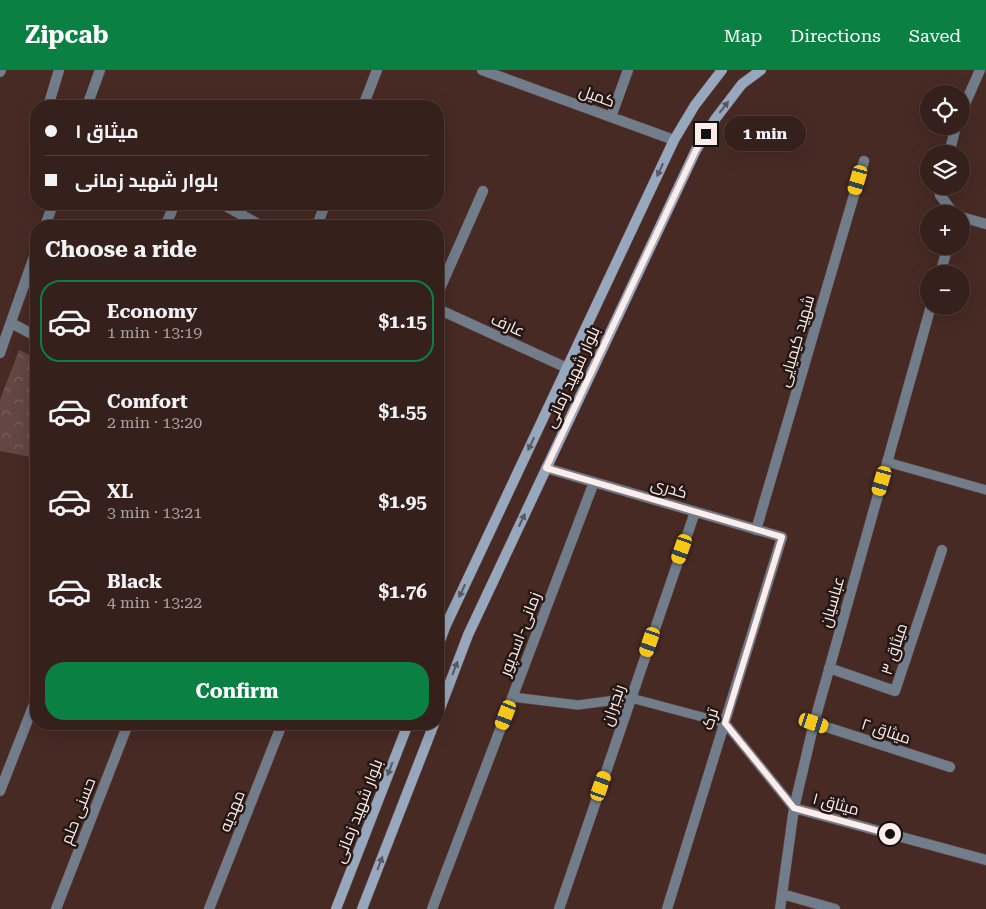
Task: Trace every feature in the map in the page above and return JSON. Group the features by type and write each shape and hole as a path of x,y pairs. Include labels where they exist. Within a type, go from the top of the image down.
{"main road":[{"name":"بلوار شهید زمانی","path":"444,630 674,140 694,105 722,70"},
{"name":"بلوار شهید زمانی","path":"444,698 468,635 696,150 716,118 742,84 760,70"},
{"name":"بلوار شهید زمانی","path":"336,909 406,730"},
{"path":"362,909 432,730"}],"street":[{"path":"50,100 59,70"},
{"path":"89,100 100,70"},
{"path":"365,100 377,70"},
{"path":"611,117 628,70"},
{"path":"970,93 980,70"},
{"name":"کمیل","path":"486,71 674,140"},
{"name":"شهید کیمیایی","path":"756,530 864,162"},
{"path":"444,279 483,191"},
{"path":"233,210 251,220"},
{"path":"970,220 986,224"},
{"path":"0,353 30,268"},
{"name":"عارف","path":"444,313 567,368"},
{"name":"عباسیان","path":"780,909 794,808 814,723 928,315"},
{"path":"11,323 30,333"},
{"name":"کدری","path":"546,468 782,537"},
{"name":"زمانی-اسدپور","path":"432,909 594,482"},
{"name":"رنجبران","path":"559,909 695,512"},
{"name":"ترک","path":"667,909 782,537"},
{"name":"میثاق ۳","path":"829,668 896,691 942,550"},
{"path":"0,791 30,714"},
{"name":"میثاق ۲","path":"814,723 950,768"},
{"name":"حسنی حلم","path":"56,909 126,730"},
{"name":"مهدیه","path":"209,909 280,730"},
{"name":"میثاق ۱","path":"794,808 986,860"},
{"path":"782,894 835,909"}],"lane":[{"path":"887,462 986,490"},
{"path":"512,697 578,705 631,698 725,723 794,808"}],"green space":[{"path":"19,350 30,355 30,457 0,451 0,400"}],"route":[{"path":"706,134 696,150 546,468 782,537 725,723 794,808 890,834"}]}
